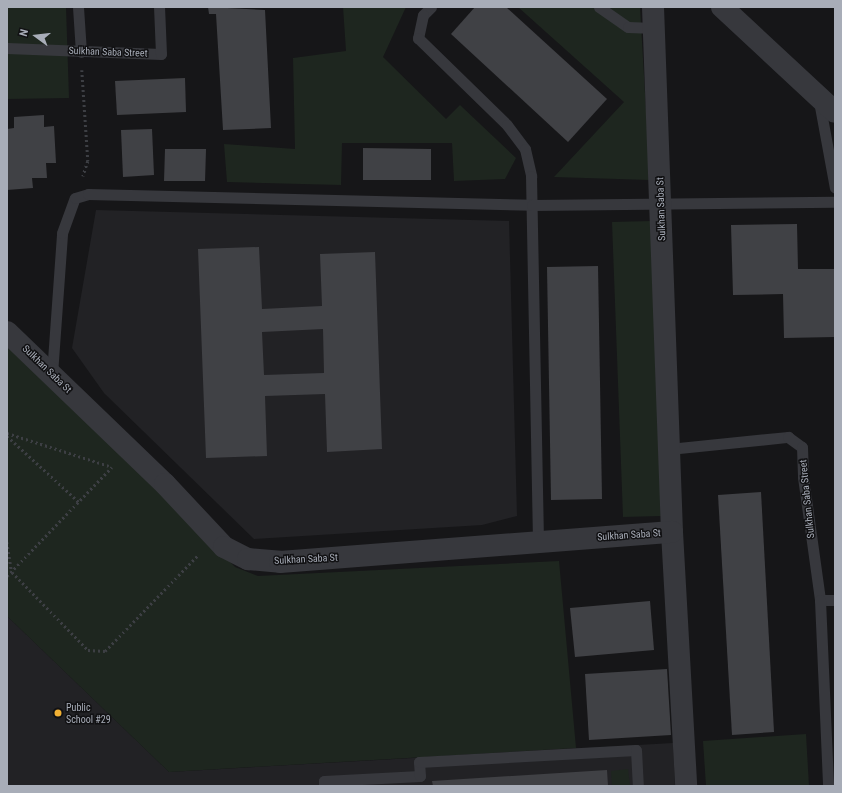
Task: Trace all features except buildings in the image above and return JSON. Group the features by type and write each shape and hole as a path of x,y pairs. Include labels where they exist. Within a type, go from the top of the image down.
{"street":[{"path":"722,7 835,112"},
{"name":"Sulkhan Saba St","path":"654,17 672,532 686,786"},
{"name":"Sulkhan Saba St","path":"7,332 52,374 224,547 248,559 280,562 538,541 672,532"}],"lane":[{"path":"78,7 81,52"},
{"name":"Sulkhan Saba Street","path":"7,48 161,54 159,7"},
{"path":"431,7 423,15 418,38 507,125 525,149 531,176 538,541"},
{"path":"599,7 628,27 654,17"},
{"path":"818,96 835,188"},
{"path":"52,374 62,233 75,198 103,193 532,205 835,202"},
{"name":"Sulkhan Saba Street","path":"669,449 788,437 802,447 803,478 820,600 828,786"},
{"path":"820,600 835,600"},
{"path":"324,786 324,782 420,776 419,762 636,750 638,786"}],"path":[{"path":"75,198 88,161 81,52"},
{"path":"7,434 112,467 118,472"},
{"path":"7,434 79,502"},
{"path":"7,576 112,467"},
{"path":"7,542 12,572 88,650 105,651 198,555 196,548"}],"shaded area":[{"path":"7,7 66,7 69,98 7,99"},
{"path":"343,7 406,7 383,57 446,119 460,105 516,158 505,179 454,181 452,143 342,143 341,185 227,182 224,144 295,149 293,58 346,51"},
{"path":"518,7 640,7 650,180 554,177 624,102"},
{"path":"96,210 509,221 517,516 482,525 254,539 104,393 72,348"},
{"path":"651,221 661,516 623,517 612,222"},
{"path":"7,339 235,567 258,576 559,561 576,748 169,772 7,616"},
{"name":"Public School #29","path":"7,616 169,772 673,743 675,786 7,786"},
{"path":"806,734 809,786 706,786 703,741"},
{"path":"628,769 630,786 612,786 611,771"}],"place":[{"name":"Public School #29","path":"58,713"}]}
